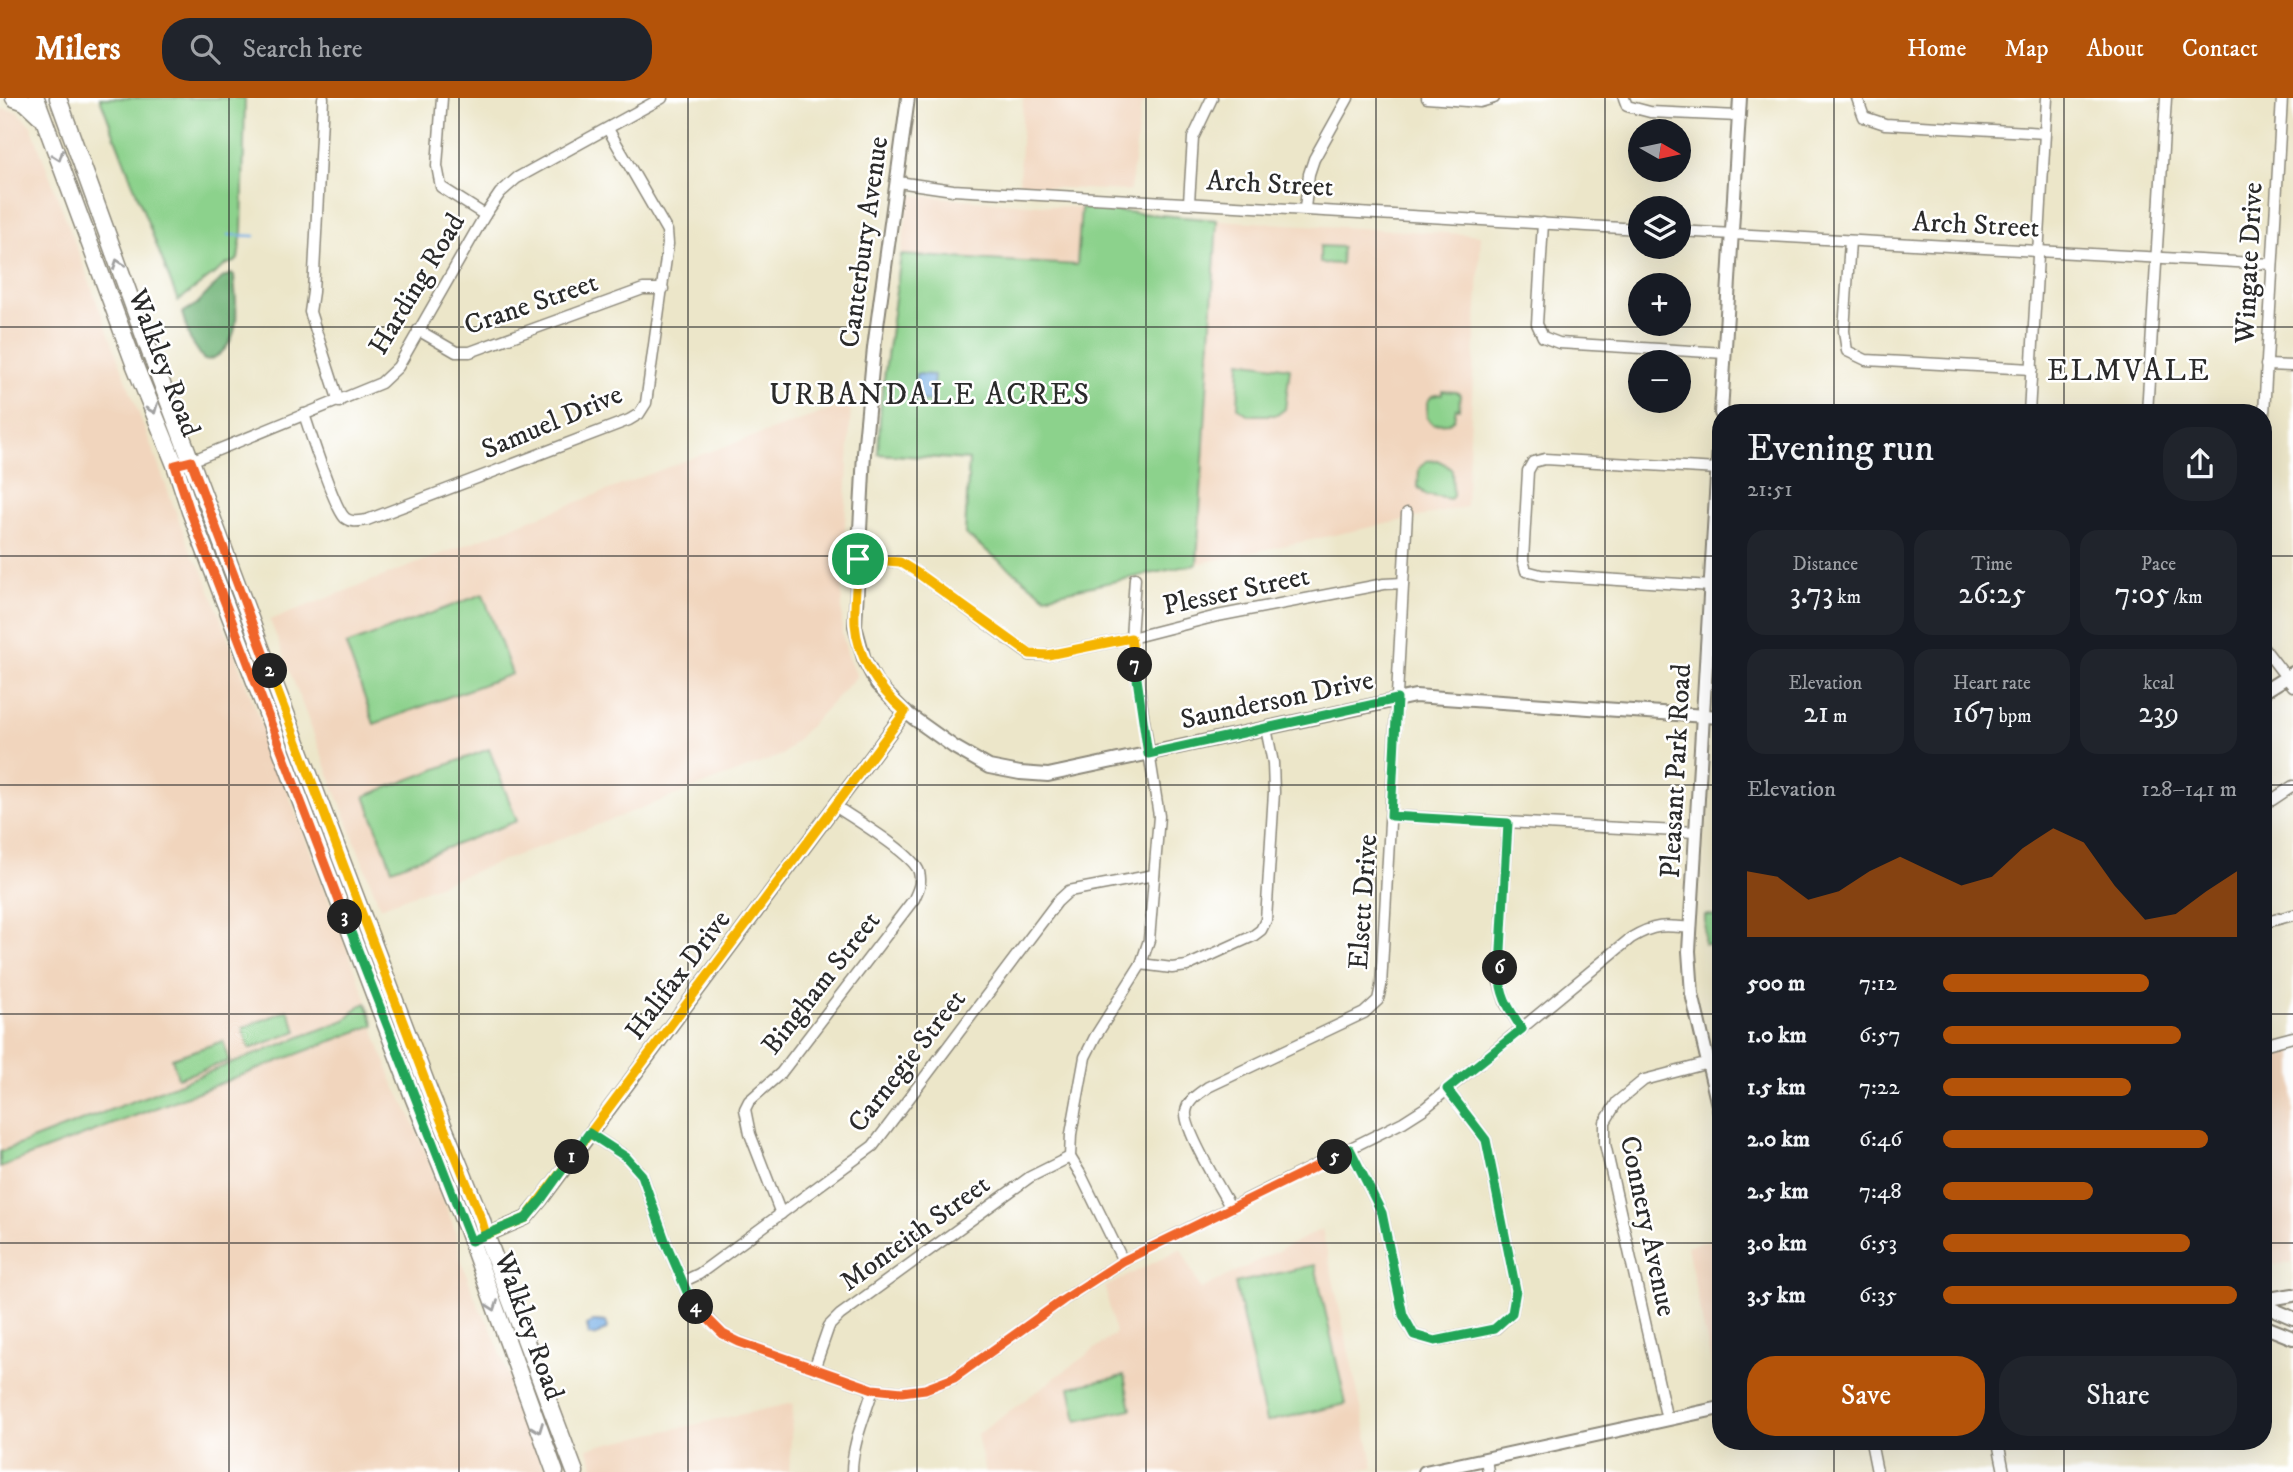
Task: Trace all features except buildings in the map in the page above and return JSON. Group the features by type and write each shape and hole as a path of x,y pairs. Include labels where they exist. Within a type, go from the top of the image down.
{"main road":[{"path":"0,99 6,98"},
{"path":"14,98 31,106 45,120"},
{"name":"Walkley Road","path":"36,98 115,313 183,463 207,505 430,1093 482,1221 478,1238 555,1472"},
{"name":"Walkley Road","path":"58,98 133,306 183,463 190,511 414,1099 478,1238 572,1471"},
{"path":"115,313 133,306"},
{"path":"190,511 207,505"},
{"path":"250,668 266,661"},
{"path":"316,838 331,832"},
{"path":"385,1022 400,1014"},
{"path":"414,1099 430,1093"}],"street":[{"path":"323,98 310,312 339,402"},
{"path":"442,98 437,166 441,187 485,215"},
{"name":"Harding Road","path":"183,463 382,383 398,366 500,193 517,178 662,98"},
{"name":"Canterbury Avenue","path":"905,712 877,684 864,659 855,626 864,446 874,348 908,98"},
{"path":"1189,202 1192,138 1212,98"},
{"path":"1305,208 1308,174 1348,98"},
{"path":"1427,98 1479,102 1494,98"},
{"path":"1624,98 1627,106 1650,112 1738,116"},
{"path":"1722,404 1740,98"},
{"path":"1857,98 1864,117 1885,124 2045,133"},
{"path":"2030,404 2048,98"},
{"path":"2148,404 2166,98"},
{"name":"Wingate Drive","path":"2264,404 2282,98"},
{"name":"Samuel Drive","path":"304,414 344,517 354,522 367,520 639,414 646,403 663,289 667,231 608,129"},
{"name":"Arch Street","path":"898,181 953,190 1628,228"},
{"path":"1543,223 1537,324 1543,337 1559,343 1725,353"},
{"name":"Arch Street","path":"1691,232 2272,264"},
{"path":"1850,241 1844,331 1847,351 1866,360 2032,369"},
{"name":"Crane Street","path":"418,330 456,352 470,352 643,289 663,289"},
{"path":"2266,365 2293,366"},
{"path":"1711,586 1541,575 1526,570 1523,560 1528,471 1534,462 1545,459 1712,469"},
{"name":"Elsett Drive","path":"1231,1208 1189,1128 1186,1112 1191,1101 1208,1087 1364,1013 1378,1000 1381,986 1407,513"},
{"name":"Plesser Street","path":"858,559 900,562 1030,654 1048,655 1217,616 1384,584 1403,583"},
{"name":"Pleasant Park Road","path":"1712,569 1689,951 1692,994 1712,1077"},
{"path":"1123,1261 1082,1175 1070,1157 1071,1134 1085,1057 1141,964 1149,940 1159,816 1131,638 1135,578"},
{"path":"2272,657 2291,679 2272,688"},
{"name":"Saunderson Drive","path":"905,712 954,747 989,767 1020,774 1048,775 1415,696 1712,716"},
{"name":"Halifax Drive","path":"478,1238 526,1218 541,1200 905,712"},
{"path":"1141,964 1172,968 1186,966 1261,930 1266,920 1274,792 1273,763 1266,728"},
{"path":"2272,800 2293,786"},
{"name":"Bingham Street","path":"781,1214 750,1134 745,1109 749,1101 781,1073 914,899 920,885 920,874 916,865 835,806"},
{"path":"1391,816 1696,832"},
{"path":"1508,823 1499,982 1506,1004 1522,1029"},
{"name":"Carnegie Street","path":"684,1281 699,1274 873,1146 1056,902 1069,891 1154,875"},
{"path":"2272,921 2293,915"},
{"path":"589,1133 626,1157 642,1175 666,1243 690,1299 723,1334 873,1389 902,1392 925,1389 954,1378 1123,1261 1403,1122 1646,929 1658,926 1691,928"},
{"path":"2272,1043 2293,1037"},
{"name":"Connery Avenue","path":"1667,1420 1605,1144 1605,1122 1617,1102 1644,1080 1709,1063"},
{"path":"1350,1149 1382,1213 1403,1315 1414,1335 1435,1341 1494,1329 1512,1313 1516,1290 1486,1140 1447,1089"},
{"name":"Monteith Street","path":"814,1369 829,1326 840,1315 1030,1177 1070,1157"},
{"path":"2272,1301 2293,1295"},
{"path":"2272,1308 2293,1318"},
{"path":"2272,1330 2293,1338"},
{"path":"852,1472 858,1437 873,1389"},
{"path":"1425,1472 1487,1465 1712,1410"},
{"path":"1873,1450 1877,1472"},
{"path":"2000,1450 2004,1472"}],"shaded area":[{"path":"1023,98 1147,98 1141,108 1130,191 1019,186"},
{"path":"4,109 18,112 31,126 192,555 202,569 328,897 371,1012 376,1037 394,1085 410,1114 455,1230 461,1260 479,1308 489,1323 545,1472 0,1472 0,111"},
{"path":"909,195 1081,208 1077,265 901,255"},
{"path":"1217,220 1481,235 1466,507 1197,564"},
{"path":"851,403 842,634 849,660 857,676 782,755 380,907 270,620 697,456"},
{"path":"2293,1051 2293,1262 2272,1266 2272,1057"},
{"path":"1322,1229 1374,1467 1350,1472 985,1472 977,1435 1115,1334 1105,1287 1181,1249 1201,1289"},
{"path":"1712,1240 1712,1367 1687,1246"},
{"path":"793,1403 789,1472 596,1472 587,1448"}],"green space":[{"path":"100,98 245,98 242,231 238,259 227,264 178,301"},
{"path":"1081,208 1217,220 1197,564 1045,596 965,534 969,460 878,454 881,400 901,255 1077,265"},
{"path":"1320,246 1342,247 1341,264 1320,263"},
{"path":"234,275 236,325 229,343 221,353 212,359 204,360 190,339 182,313 197,304 222,278"},
{"path":"1240,361 1290,368 1285,409 1277,415 1249,415 1238,408"},
{"path":"1442,391 1457,392 1460,395 1459,409 1456,408 1454,419 1449,423 1433,424 1427,418 1427,402 1432,396 1442,394"},
{"path":"1437,460 1452,470 1453,496 1450,499 1426,495 1418,487 1419,469 1426,461"},
{"path":"483,594 512,674 374,724 346,645"},
{"path":"489,749 517,821 392,869 365,796"},
{"path":"1705,915 1712,915 1712,944 1704,944"},
{"path":"366,1003 374,1025 0,1167 0,1152 345,1020"},
{"path":"288,1010 297,1031 250,1049 242,1028"},
{"path":"223,1041 229,1061 178,1078 172,1058"},
{"path":"1315,1265 1346,1404 1266,1422 1235,1283"},
{"path":"1124,1376 1131,1409 1077,1421 1070,1387"}],"water":[{"path":"916,374 934,375 932,401 914,400"},
{"path":"595,1321 606,1322 608,1328 595,1336 589,1335 587,1325"}],"waterway":[{"path":"229,235 255,236"}],"district":[{"name":"ELMVALE","path":"2129,371"},
{"name":"URBANDALE ACRES","path":"930,395"}],"route":[{"path":"858,559 855,626 864,659 877,684 905,712 589,1133 541,1200 526,1218 486,1235 191,461 175,465 190,511 414,1099 471,1241 500,1230 526,1218 589,1133 626,1157 642,1175 666,1243 690,1299 723,1334 873,1389 902,1392 925,1389 954,1378 1123,1261 1350,1149 1382,1213 1403,1315 1414,1335 1435,1341 1494,1329 1512,1313 1516,1290 1486,1140 1447,1089 1522,1029 1506,1004 1499,982 1508,823 1391,816 1397,699 1148,754 1131,638 1048,655 1030,654 900,562 858,559"}]}
